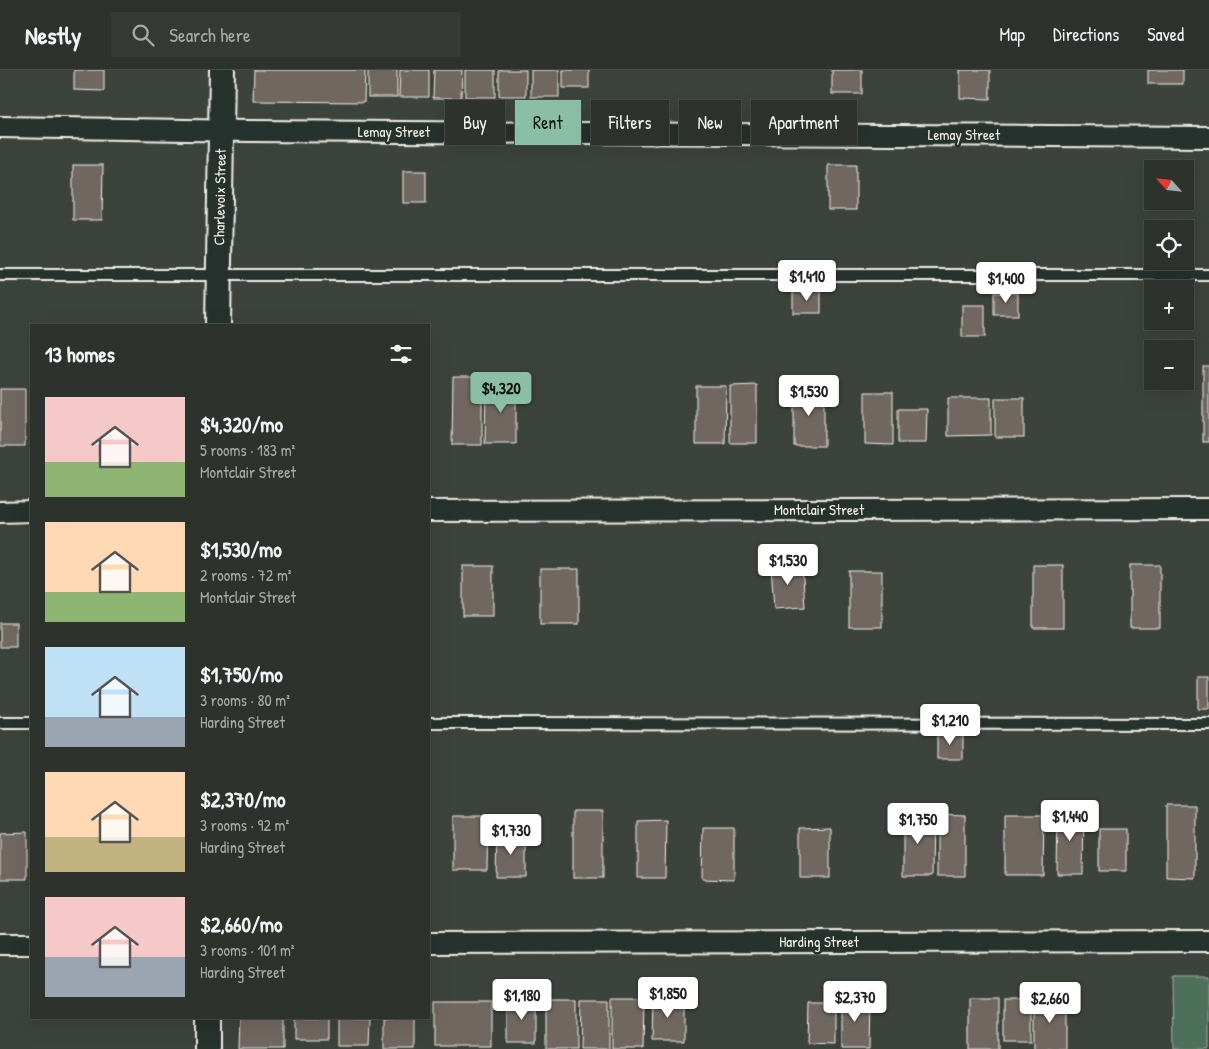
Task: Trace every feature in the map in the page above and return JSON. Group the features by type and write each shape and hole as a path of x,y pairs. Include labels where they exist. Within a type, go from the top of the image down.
{"street":[{"name":"Charlevoix Street","path":"218,324 222,70"},
{"name":"Lemay Street","path":"0,127 1209,137"},
{"name":"Montclair Street","path":"430,511 1209,509"},
{"path":"0,512 30,512"},
{"name":"Harding Street","path":"430,943 1209,941"},
{"path":"0,944 30,944"},
{"path":"207,1019 207,1049"}],"lane":[{"path":"0,275 1209,275"},
{"path":"0,723 30,723"},
{"path":"430,723 1209,724"}],"green space":[{"path":"1173,976 1209,976 1209,1049 1174,1049"}],"building":[{"path":"74,70 104,70 104,91 74,90"},
{"path":"254,70 365,70 364,102 253,101"},
{"path":"368,70 397,70 397,97 368,97"},
{"path":"400,70 429,70 429,97 399,97"},
{"path":"434,70 462,70 461,98 433,98"},
{"path":"465,70 495,70 495,97 465,97"},
{"path":"499,70 526,70 526,96 499,96"},
{"path":"531,70 559,70 559,97 531,97"},
{"path":"563,70 589,70 589,88 563,88"},
{"path":"832,70 862,70 862,94 832,94"},
{"path":"960,70 990,70 990,99 960,98"},
{"path":"1148,70 1183,70 1183,84 1148,84"},
{"path":"73,165 103,165 102,220 73,220"},
{"path":"828,165 856,165 856,210 828,210"},
{"path":"403,171 426,171 426,203 403,203"},
{"path":"793,290 821,290 821,313 793,313"},
{"path":"994,293 1018,293 1018,315 994,315"},
{"path":"962,305 985,305 985,337 962,337"},
{"path":"1203,366 1209,366 1209,442 1203,442"},
{"path":"453,377 482,377 482,445 452,445"},
{"path":"486,383 516,383 516,444 485,444"},
{"path":"757,385 757,443 730,443 730,386"},
{"path":"696,386 726,386 725,444 696,444"},
{"path":"794,387 824,387 824,446 794,446"},
{"path":"0,389 25,389 25,446 0,446"},
{"path":"865,392 893,392 893,445 865,444"},
{"path":"948,398 991,398 991,435 948,436"},
{"path":"995,398 1024,398 1024,437 995,437"},
{"path":"898,409 927,409 926,443 898,443"},
{"path":"802,564 805,607 774,609 771,566"},
{"path":"1033,565 1063,565 1063,628 1033,628"},
{"path":"1130,565 1160,565 1160,628 1130,628"},
{"path":"463,566 493,566 493,616 463,616"},
{"path":"540,569 579,569 579,624 540,624"},
{"path":"849,571 882,571 882,627 849,627"},
{"path":"0,623 16,623 16,647 0,647"},
{"path":"1198,677 1209,677 1209,709 1198,709"},
{"path":"937,734 963,734 963,759 937,759"},
{"path":"1166,805 1195,805 1195,878 1166,877"},
{"path":"1058,810 1084,810 1083,874 1057,874"},
{"path":"573,811 603,811 603,878 573,878"},
{"path":"903,814 933,814 932,876 903,876"},
{"path":"937,814 965,815 965,876 937,876"},
{"path":"1005,815 1044,815 1043,875 1005,875"},
{"path":"453,816 488,816 487,870 453,870"},
{"path":"666,820 665,878 638,878 638,821"},
{"path":"830,827 830,878 800,878 800,828"},
{"path":"703,828 734,828 734,880 702,879"},
{"path":"1099,829 1126,829 1126,871 1099,871"},
{"path":"27,832 27,879 0,879 0,833"},
{"path":"497,834 526,834 526,877 496,877"},
{"path":"841,996 870,997 869,1049 841,1049"},
{"path":"612,997 644,997 643,1049 612,1049"},
{"path":"653,997 684,997 684,1041 652,1041"},
{"path":"970,998 998,998 998,1049 970,1049"},
{"path":"546,999 576,999 576,1049 546,1049"},
{"path":"581,999 609,999 609,1049 580,1049"},
{"path":"1034,999 1065,999 1065,1049 1034,1049"},
{"path":"508,1000 536,1000 536,1043 508,1043"},
{"path":"1003,1000 1031,1000 1031,1040 1003,1040"},
{"path":"435,1002 491,1002 491,1046 435,1046"},
{"path":"808,1003 834,1003 834,1044 807,1043"},
{"path":"239,1019 283,1019 283,1049 238,1049"},
{"path":"294,1019 327,1019 327,1039 294,1039"},
{"path":"337,1019 370,1019 369,1046 337,1046"},
{"path":"384,1019 415,1019 415,1049 384,1049"}]}
